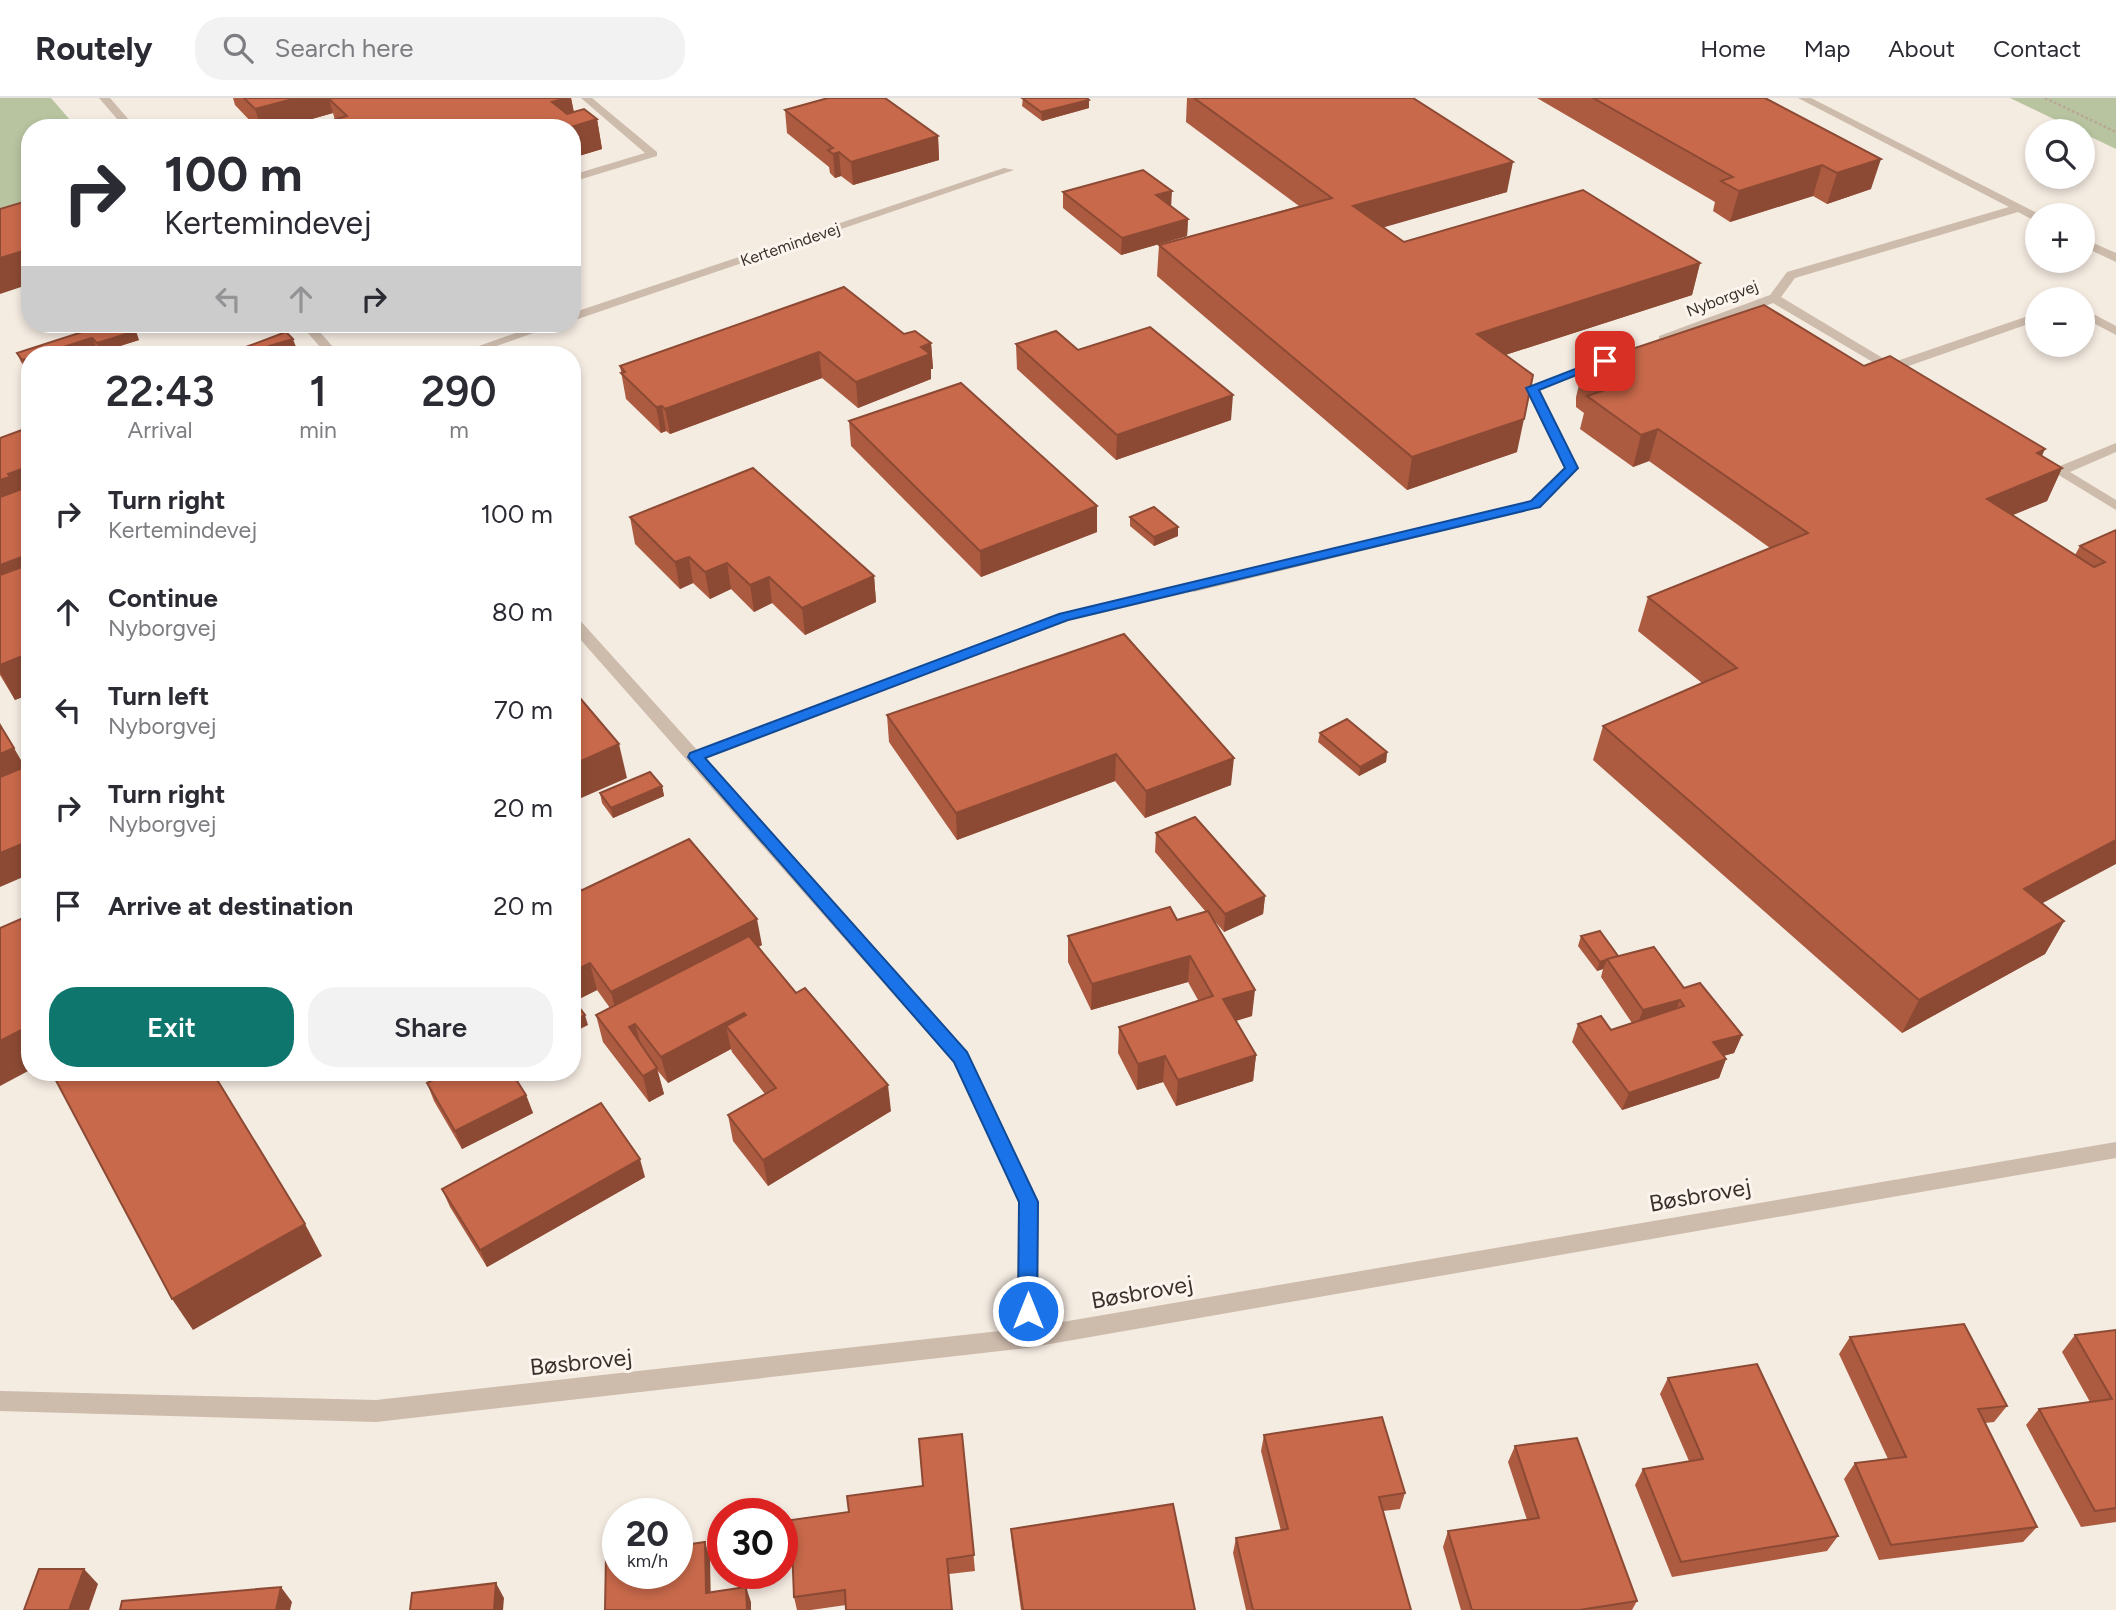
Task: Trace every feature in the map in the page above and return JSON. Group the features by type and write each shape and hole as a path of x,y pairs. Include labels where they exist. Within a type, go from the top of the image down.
{"street":[{"path":"104,98 123,119"},
{"path":"581,176 653,154 586,98"},
{"path":"1804,98 2025,211"},
{"name":"Kertemindevej","path":"581,314 1008,170"},
{"path":"1774,298 1791,275 2019,208"},
{"path":"2095,248 2116,258"},
{"name":"Nyborgvej","path":"1647,345 1774,298 1912,382"},
{"path":"2095,319 2116,331"},
{"path":"1890,368 2025,321"},
{"path":"314,333 326,346"},
{"path":"486,346 526,333"},
{"path":"695,757 1064,617 1536,504 1571,468 1532,388 1621,355"},
{"path":"2060,471 2116,447"},
{"path":"2026,451 2116,506"},
{"path":"581,630 960,1057 1028,1202 1027,1338"},
{"name":"Bøsbrovej","path":"0,1401 376,1411 1027,1338 2116,1150"}],"path":[{"path":"2045,98 2116,132"}],"green space":[{"path":"0,98 51,98 69,119 21,119 21,219 0,225"},
{"path":"2010,98 2116,98 2116,149 2095,139 2095,119 2054,119"}],"building":[{"path":"244,98 297,98 255,109"},
{"path":"566,98 552,102 567,114 584,109 597,119 581,124 581,119 337,119 347,116 329,99"},
{"path":"828,98 885,98 938,136 851,162 839,152 833,154 828,150 833,148 785,110"},
{"path":"1022,98 1087,98 1089,100 1041,112"},
{"path":"1194,98 1413,98 1513,162 1353,206 1404,242 1583,190 1700,263 1477,334 1533,375 1524,419 1412,457 1159,245 1332,198"},
{"path":"1593,98 1765,98 1881,159 1837,173 1822,165 1739,191 1721,181 1733,177"},
{"path":"1143,170 1172,191 1156,195 1188,219 1122,238 1063,192"},
{"path":"21,203 21,252 0,258 0,209"},
{"path":"844,287 904,334 915,331 931,343 921,347 930,354 856,382 819,352 665,409 662,406 656,407 621,373 625,372 620,366"},
{"path":"1764,305 1864,366 1890,356 2045,449 2037,453 2062,468 1987,499 2094,567 2105,562 2080,546 2116,530 2116,840 2024,889 2064,921 1919,1000 1603,726 1737,668 1648,597 1808,533 1658,429 1641,435 1587,396 1605,390 1583,375 1584,365"},
{"path":"1150,327 1233,395 1117,435 1016,344 1056,331 1078,350"},
{"path":"79,333 130,333 97,343 92,338 67,346 39,346"},
{"path":"283,333 293,339 269,346 249,346"},
{"path":"961,383 1097,506 980,551 849,421"},
{"path":"21,430 21,469 0,480 0,438"},
{"path":"753,468 874,576 802,608 769,577 750,585 727,563 705,572 689,557 675,562 630,517"},
{"path":"21,489 21,557 0,565 0,497"},
{"path":"1154,507 1178,527 1154,537 1130,517"},
{"path":"21,567 21,657 0,665 0,575"},
{"path":"1124,634 1234,758 1146,791 1116,754 956,813 887,715"},
{"path":"581,699 619,744 581,761"},
{"path":"1347,719 1387,752 1360,767 1320,733"},
{"path":"0,725 14,748 0,754"},
{"path":"21,768 21,844 0,853 0,777"},
{"path":"650,772 662,786 611,808 600,793"},
{"path":"1195,817 1265,896 1225,914 1156,833"},
{"path":"689,839 757,919 611,992 590,963 581,968 581,891"},
{"path":"1170,907 1177,920 1208,911 1255,990 1223,999 1256,1055 1178,1080 1165,1056 1138,1064 1119,1027 1213,996 1190,956 1092,984 1068,936"},
{"path":"21,919 21,1030 0,1041 0,928"},
{"path":"1600,931 1618,956 1600,962 1581,936"},
{"path":"749,936 796,993 805,988 888,1085 763,1160 728,1115 776,1088 726,1026 746,1015 744,1013 661,1057 635,1024 629,1027 657,1068 643,1076 596,1015"},
{"path":"1654,947 1684,988 1700,983 1742,1035 1713,1042 1726,1059 1629,1093 1578,1024 1601,1016 1611,1030 1684,1006 1680,1000 1643,1010 1607,959"},
{"path":"56,1081 218,1081 305,1224 172,1299"},
{"path":"517,1081 526,1095 455,1131 427,1083"},
{"path":"601,1103 640,1159 480,1250 442,1189"},
{"path":"1964,1324 2007,1406 1978,1409 2037,1527 1891,1545 1855,1463 1906,1457 1850,1337"},
{"path":"2116,1330 2116,1508 2095,1511 2039,1409 2112,1399 2075,1335"},
{"path":"1757,1364 1838,1536 1681,1562 1643,1469 1703,1459 1668,1378"},
{"path":"1382,1417 1405,1493 1379,1497 1411,1610 1253,1610 1236,1538 1288,1529 1264,1435"},
{"path":"962,1434 974,1555 947,1559 952,1610 846,1610 845,1590 794,1597 794,1589 798,1589 798,1519 849,1512 847,1496 923,1486 919,1439"},
{"path":"1577,1438 1637,1601 1579,1610 1472,1610 1448,1531 1539,1518 1515,1446"},
{"path":"1173,1504 1195,1610 1023,1610 1011,1529"},
{"path":"705,1542 706,1593 746,1589 747,1610 605,1610 605,1589 693,1589 693,1544"},
{"path":"39,1569 84,1569 69,1610 24,1610"},
{"path":"496,1583 494,1610 410,1610 412,1593"},
{"path":"281,1587 276,1610 120,1610 122,1601"}],"route":[{"path":"1028,1311 1028,1202 960,1057 695,757 1064,617 1536,504 1571,468 1532,388 1605,361"}]}
